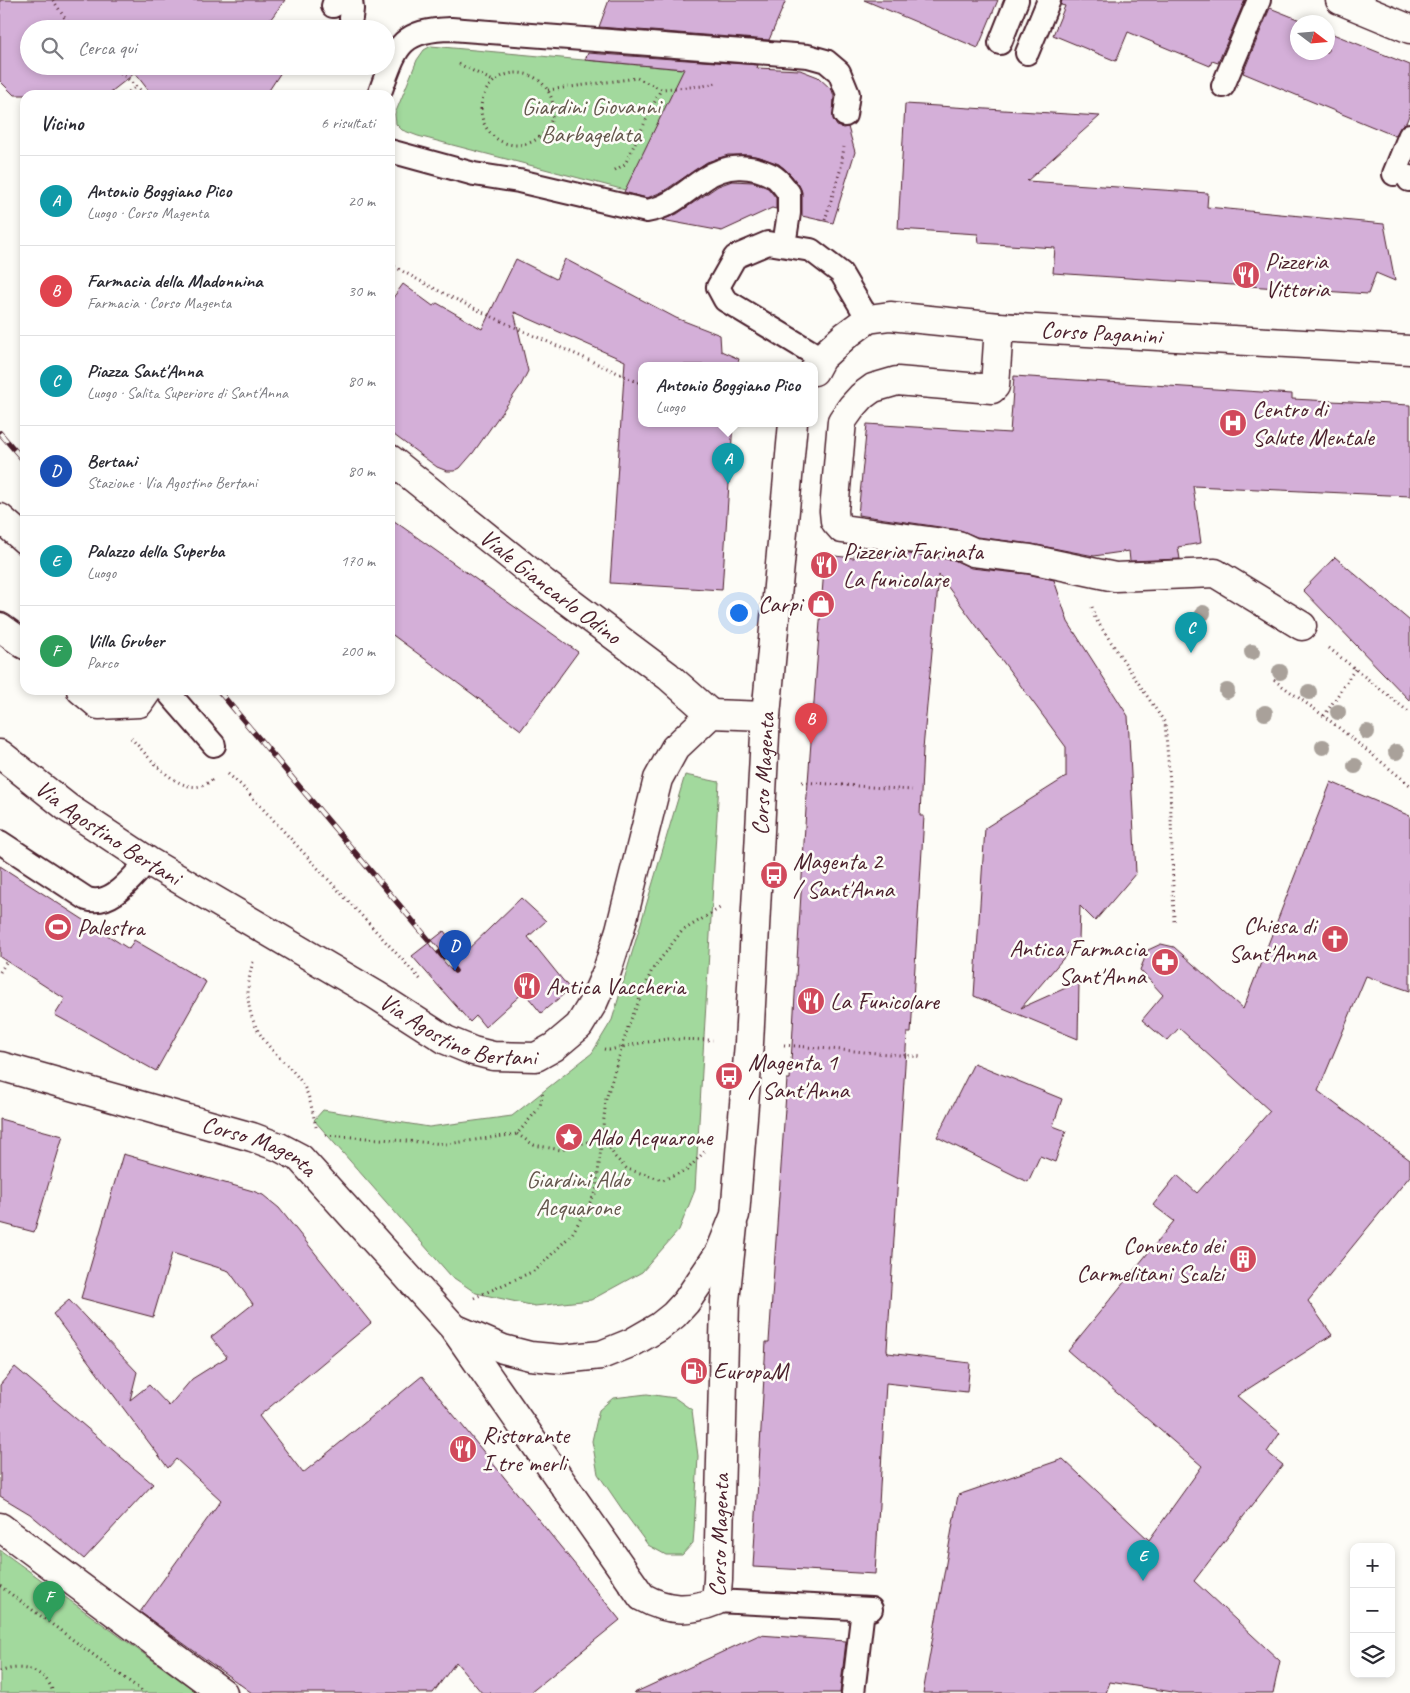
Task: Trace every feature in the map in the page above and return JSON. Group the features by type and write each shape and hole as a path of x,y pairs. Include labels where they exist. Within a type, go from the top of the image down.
{"street":[{"path":"1340,0 1410,29"},
{"name":"Corso Paganini","path":"868,318 890,316 999,327 1410,350"},
{"path":"818,364 844,336 868,318"},
{"path":"999,327 995,386 992,389 897,381 873,388 852,407 842,422 834,511 835,521 842,529 958,544 974,552 1030,559 1115,577 1215,573 1302,626"},
{"name":"Corso Magenta","path":"0,1066 252,1137 280,1147 300,1158 454,1328 642,1597 664,1607 687,1609 716,1601 725,1301 735,1215 749,1043 766,716 793,427"},
{"name":"Viale Giancarlo Odino","path":"395,464 544,583 668,676 711,714"},
{"path":"0,518 20,536"},
{"path":"0,627 20,641"},
{"path":"90,698 139,703 145,695"},
{"path":"711,714 766,716"},
{"name":"Via Agostino Bertani","path":"0,754 68,808 148,861 376,995 446,1040 473,1051 493,1056 536,1057 554,1047 579,1026 594,1003 607,971 620,930 658,779 675,748 711,714"},
{"name":"Corso Magenta","path":"454,1328 503,1349 530,1356 562,1359 601,1355 633,1342 659,1327 686,1302 720,1252 735,1215"},
{"path":"0,1527 223,1693"}],"lane":[{"path":"1000,44 1017,0"},
{"path":"1027,53 1049,0"},
{"path":"1223,86 1259,0"},
{"path":"395,54 403,43 416,34 431,30 451,29 808,56 826,61 840,72 848,94 845,116"},
{"path":"381,90 387,75"},
{"path":"1404,177 1410,135"},
{"path":"395,152 474,174 519,182 647,211 661,208 676,200 706,177 728,168 751,167 775,177 789,193 790,213 784,246"},
{"path":"815,362 726,300 718,287 735,256 768,243 811,250 841,273 868,318"},
{"path":"170,695 214,745"},
{"path":"0,842 94,902 103,900 124,886 148,861"},
{"path":"716,1601 867,1609 853,1693"}],"path":[{"path":"54,0 66,20"},
{"path":"454,62 492,81"},
{"path":"493,141 514,146 525,145 536,140 551,123 553,106 548,90 540,80 528,74 516,72 503,74 492,81 485,91 481,103 480,116 485,128 492,137 502,143"},
{"path":"123,75 140,90"},
{"path":"548,90 637,78 662,89 703,86 722,82"},
{"path":"131,90 136,86"},
{"path":"612,172 625,164 662,89"},
{"path":"825,221 841,168 845,143"},
{"path":"525,145 534,150"},
{"path":"395,267 486,313 638,382"},
{"path":"1071,568 1094,618 1165,723 1170,783 1174,922"},
{"path":"1302,626 1410,713"},
{"path":"1324,716 1355,669"},
{"path":"1274,680 1324,716 1410,785"},
{"path":"90,698 153,761 177,782 195,788 207,784 218,775"},
{"path":"223,775 229,774 241,785 424,983"},
{"path":"802,782 912,790"},
{"path":"474,1298 536,1270 572,1234 596,1192 606,1099 629,1024 652,970 682,931 720,908"},
{"path":"265,930 252,964 248,990 249,1011 261,1036 300,1081 310,1100 317,1134 447,1144 517,1134 534,1145 561,1150 603,1137"},
{"path":"0,972 7,961"},
{"path":"622,1048 668,1039 713,1040"},
{"path":"783,1045 923,1057"},
{"path":"517,1134 540,1107 545,1083 536,1057"},
{"path":"603,1137 615,1156 627,1169 663,1180 687,1170 707,1148"},
{"path":"0,1586 145,1693"},
{"path":"0,1672 8,1668 27,1668 41,1674 52,1684 53,1693"}],"green space":[{"name":"Giardini Giovanni Barbagelata","path":"431,46 703,71 625,190 418,136 402,130 396,124 395,114 417,60 424,50"},
{"name":"Giardini Aldo Acquarone","path":"685,775 719,782 695,1190 679,1230 642,1272 591,1300 535,1306 476,1293 451,1276 314,1120 323,1110 429,1127 512,1116 592,1053 612,1020"},
{"path":"647,1394 675,1398 692,1410 698,1456 694,1531 693,1543 682,1555 666,1555 648,1545 598,1474 592,1441 599,1410 613,1398"},
{"path":"0,1550 198,1693 0,1693"}],"building":[{"path":"0,0 285,0 270,20 20,20 20,75 132,75 113,90 20,90 20,95 14,95 0,81"},
{"path":"609,0 786,0 769,40 599,27"},
{"path":"864,0 998,0 978,48"},
{"path":"1062,0 1245,0 1218,63 1212,61 1210,66 1128,32 1116,61 1053,35 1065,6 1061,5"},
{"path":"1270,8 1290,16 1290,60 1335,60 1335,35 1410,65 1410,113 1406,123 1402,125 1395,136 1243,73"},
{"path":"588,53 758,65 757,68 800,70 818,77 832,90 834,96 833,119 837,126 848,127 855,152 833,223 802,216 802,192 791,175 779,164 749,155 728,155 707,162 664,191 647,198 624,192 684,69 585,60"},
{"path":"137,75 279,75 269,90 148,90"},
{"path":"905,104 1100,116 1027,181 1208,193 1207,207 1384,224 1395,281 1376,273 1368,294 1053,273 1055,248 979,243 978,234 898,229"},
{"path":"732,181 753,182 768,188 776,198 776,209 772,208 722,231 662,220 677,214 718,186"},
{"path":"516,259 556,279 565,259 676,318 720,335 721,351 739,359 738,362 638,362 638,427 733,427 722,590 610,583 625,361 514,312 528,371 521,385 473,453 460,468 454,471 447,471 437,467 395,436 395,295 403,284 433,306 437,303 482,329"},
{"path":"1014,376 1292,394 1292,399 1410,405 1410,496 1193,486 1201,543 1178,547 1180,559 1130,561 1129,551 1094,556 1032,544 977,537 960,530 858,515 867,424 1010,433"},
{"path":"395,522 578,652 521,730 395,637"},
{"path":"855,547 954,560 971,568 1027,574 1054,580 1068,622 1128,716 1136,873 1095,921 1080,906 1079,940 1021,1008 1079,982 1078,1039 974,996 985,828 1066,777 1066,747 939,575 923,749 920,816 924,816 911,1033 907,1033 887,1350 888,1353 970,1363 967,1392 886,1383 875,1574 753,1567 766,1342 769,1342 787,1079 790,1079 806,809 825,555 854,558"},
{"path":"1335,557 1410,621 1410,701 1303,590"},
{"path":"1331,782 1410,816 1410,991 1366,976 1318,1091 1410,1160 1410,1176 1308,1301 1332,1335 1237,1396 1280,1433 1267,1452 1283,1465 1194,1581 1280,1661 1273,1693 1179,1693 1110,1682 1106,1693 923,1693 958,1495 1063,1459 1149,1540 1202,1466 1068,1351 1174,1221 1153,1205 1177,1175 1197,1193 1270,1111 1179,1028 1167,1041 1142,1020 1163,995 1140,970 1148,950 1161,944 1174,947 1243,1009"},
{"path":"0,866 129,949 134,940 206,982 156,1071 55,1015 65,999 0,957"},
{"path":"521,898 546,921 528,937 570,989 541,1013 524,992 485,1027 476,1016 470,1022 412,956 444,931 462,955"},
{"path":"974,1063 1062,1099 1053,1126 1066,1131 1055,1162 1040,1156 1028,1182 937,1137"},
{"path":"0,1119 63,1136 34,1232 0,1223"},
{"path":"123,1154 263,1195 279,1208 371,1323 259,1416 303,1473 422,1376 620,1620 530,1693 482,1693 456,1662 433,1693 252,1693 140,1612 221,1500 176,1459 168,1468 53,1314 69,1300 137,1372 130,1400 149,1385 169,1406 192,1379 227,1357 211,1337 253,1304 229,1271 172,1253 153,1317 81,1298"},
{"path":"15,1367 153,1484 84,1559 30,1514 0,1496 0,1385"},
{"path":"759,1635 846,1641 840,1693 634,1693"}],"railway":[{"path":"0,433 20,456"},
{"path":"222,695 455,971"}],"place":[{"name":"Pizzeria Vittoria","path":"1246,275"},
{"name":"Centro di Salute Mentale","path":"1233,423"},
{"name":"Antonio Boggiano Pico","path":"728,484"},
{"name":"Pizzeria Farinata La funicolare","path":"824,565"},
{"name":"Carpi","path":"821,604"},
{"name":"Piazza Sant'Anna","path":"1191,653"},
{"name":"Farmacia della Madonnina","path":"811,744"},
{"name":"Magenta 2 / Sant'Anna","path":"774,875"},
{"name":"Palestra","path":"58,927"},
{"name":"Chiesa di Sant'Anna","path":"1335,939"},
{"name":"Antica Farmacia Sant'Anna","path":"1165,962"},
{"name":"Bertani","path":"455,971"},
{"name":"Antica Vaccheria","path":"527,986"},
{"name":"La Funicolare","path":"811,1001"},
{"name":"Magenta 1 / Sant'Anna","path":"729,1076"},
{"name":"Aldo Acquarone","path":"569,1137"},
{"name":"Convento dei Carmelitani Scalzi","path":"1243,1259"},
{"name":"EuropaM","path":"694,1371"},
{"name":"Ristorante I tre merli","path":"463,1449"},
{"name":"Palazzo della Superba","path":"1143,1581"},
{"name":"Villa Gruber","path":"49,1622"}]}
